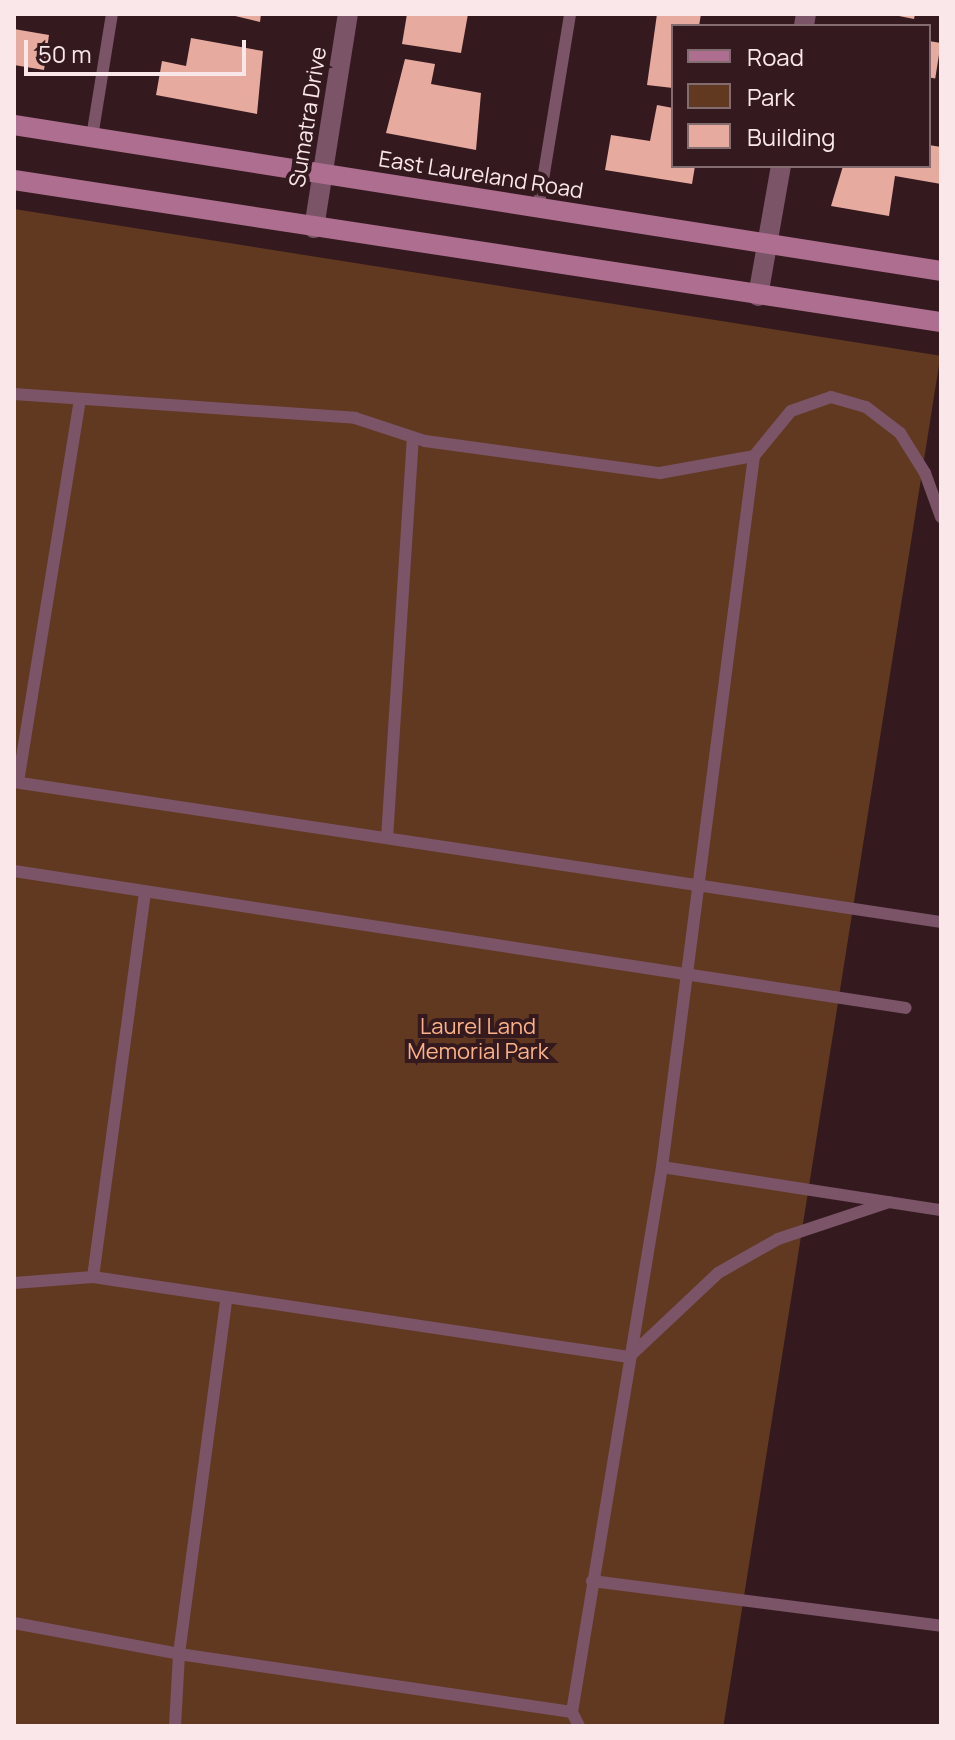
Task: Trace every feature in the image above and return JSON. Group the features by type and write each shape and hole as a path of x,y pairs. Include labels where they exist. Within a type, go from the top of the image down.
{"main road":[{"name":"East Laureland Road","path":"14,125 538,210 941,271"},
{"path":"14,180 941,322"}],"street":[{"name":"Sumatra Drive","path":"314,228 348,14"},
{"path":"758,296 781,168"}],"lane":[{"path":"92,137 112,14"},
{"path":"538,210 570,14"},
{"path":"14,394 355,418 413,438 660,473 754,456"},
{"path":"579,1726 572,1712 662,1167 754,456 791,411 831,397 866,407 900,433 925,473 941,517"},
{"path":"80,399 16,782 941,922"},
{"path":"387,838 413,438"},
{"path":"14,871 688,977 906,1008"},
{"path":"93,1277 145,891"},
{"path":"662,1167 941,1210"},
{"path":"629,1357 718,1273 778,1239 889,1202"},
{"path":"14,1283 93,1277 226,1300 629,1357"},
{"path":"175,1726 179,1654 226,1300"},
{"path":"592,1581 941,1626"},
{"path":"14,1623 179,1654 572,1712"}],"green space":[{"name":"Laurel Land Memorial Park","path":"14,209 940,356 723,1726 14,1726"}],"building":[{"path":"227,14 261,14 260,22"},
{"path":"407,14 468,14 461,53 402,44"},
{"path":"657,14 701,14 699,24 671,24 671,88 647,85"},
{"path":"889,14 915,14 914,19"},
{"path":"14,29 49,35 44,70 14,65"},
{"path":"191,38 263,51 257,114 156,95 162,61 186,66"},
{"path":"931,41 941,43 935,78 931,78"},
{"path":"405,59 435,64 431,84 481,93 476,150 386,133"},
{"path":"657,105 671,108 671,168 695,168 692,184 605,170 611,135 650,141"},
{"path":"931,145 941,147 941,184 895,176 889,216 831,206 842,168 931,168"}]}
